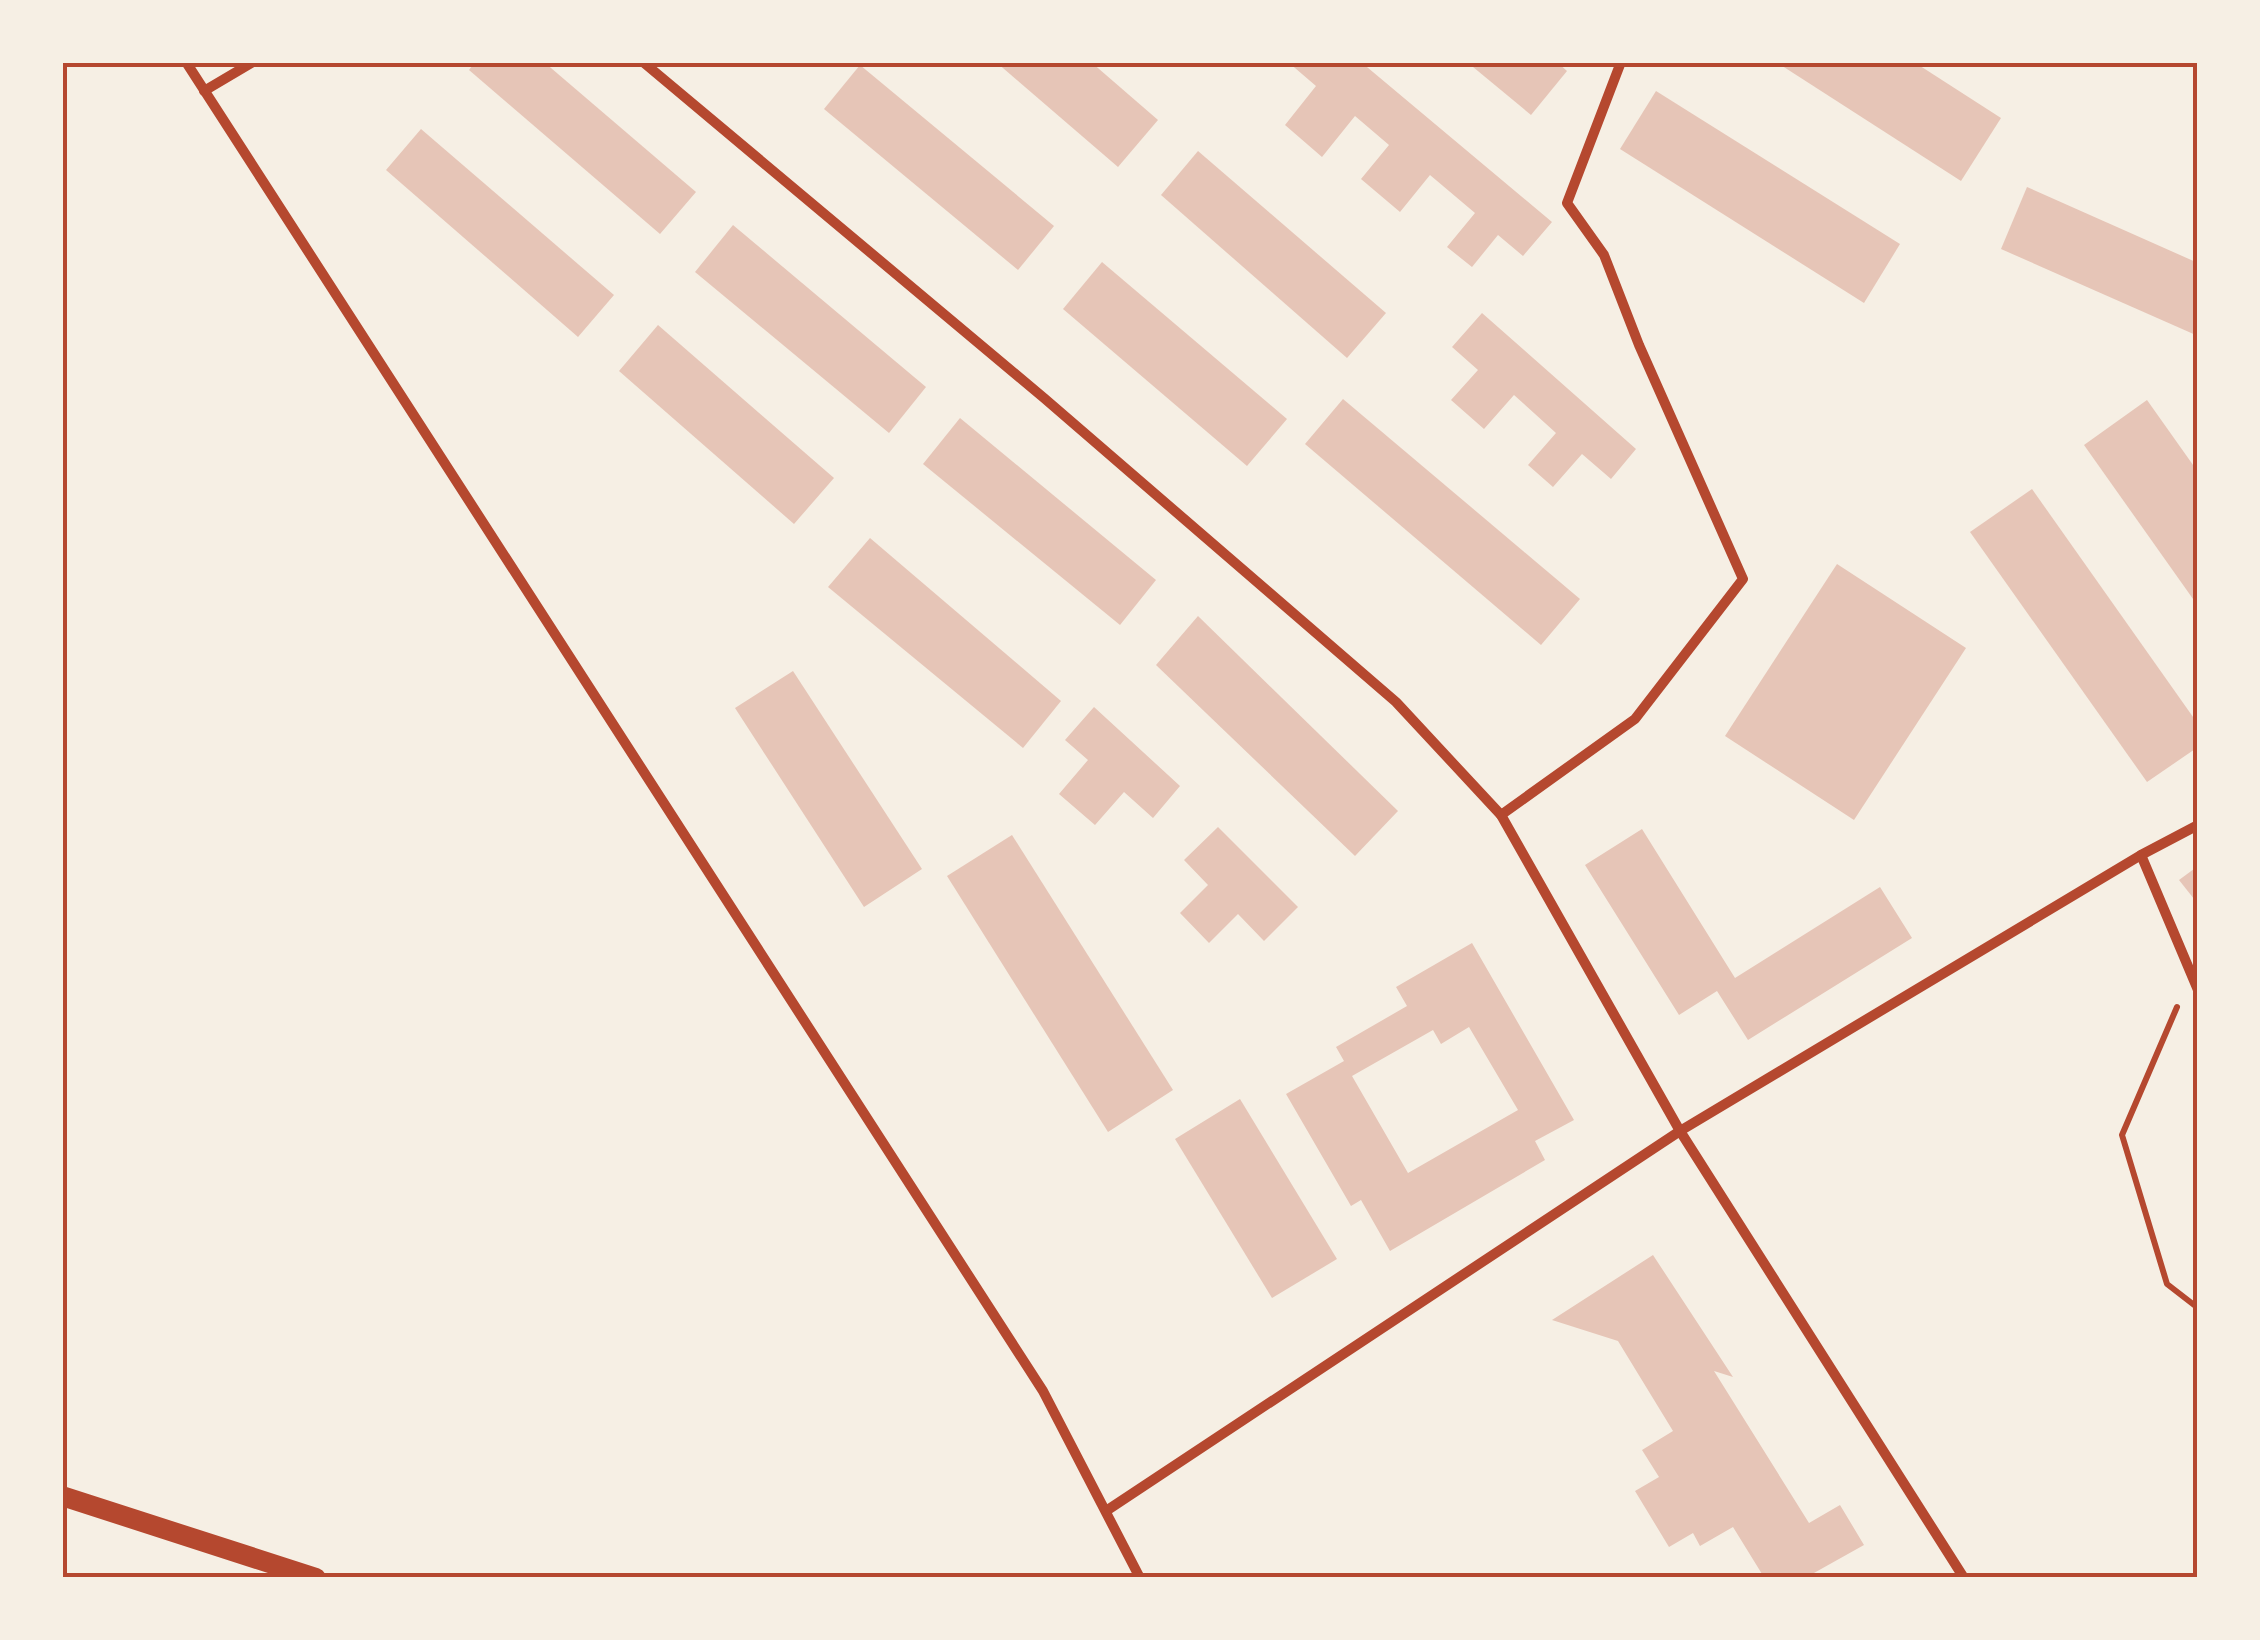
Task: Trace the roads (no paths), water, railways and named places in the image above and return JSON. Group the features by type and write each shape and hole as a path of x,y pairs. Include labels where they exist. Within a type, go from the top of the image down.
{"main road":[{"path":"62,1496 316,1578"}],"street":[{"path":"186,62 1043,1390 1140,1578"},
{"path":"204,90 253,62"},
{"path":"642,62 1044,398 1396,702 1502,815 1680,1131 1964,1578"},
{"path":"1502,815 1635,719 1743,579 1604,254 1567,202 1621,62"},
{"path":"1106,1511 1680,1131 2141,855 2198,825"},
{"path":"2141,855 2198,990"}]}
